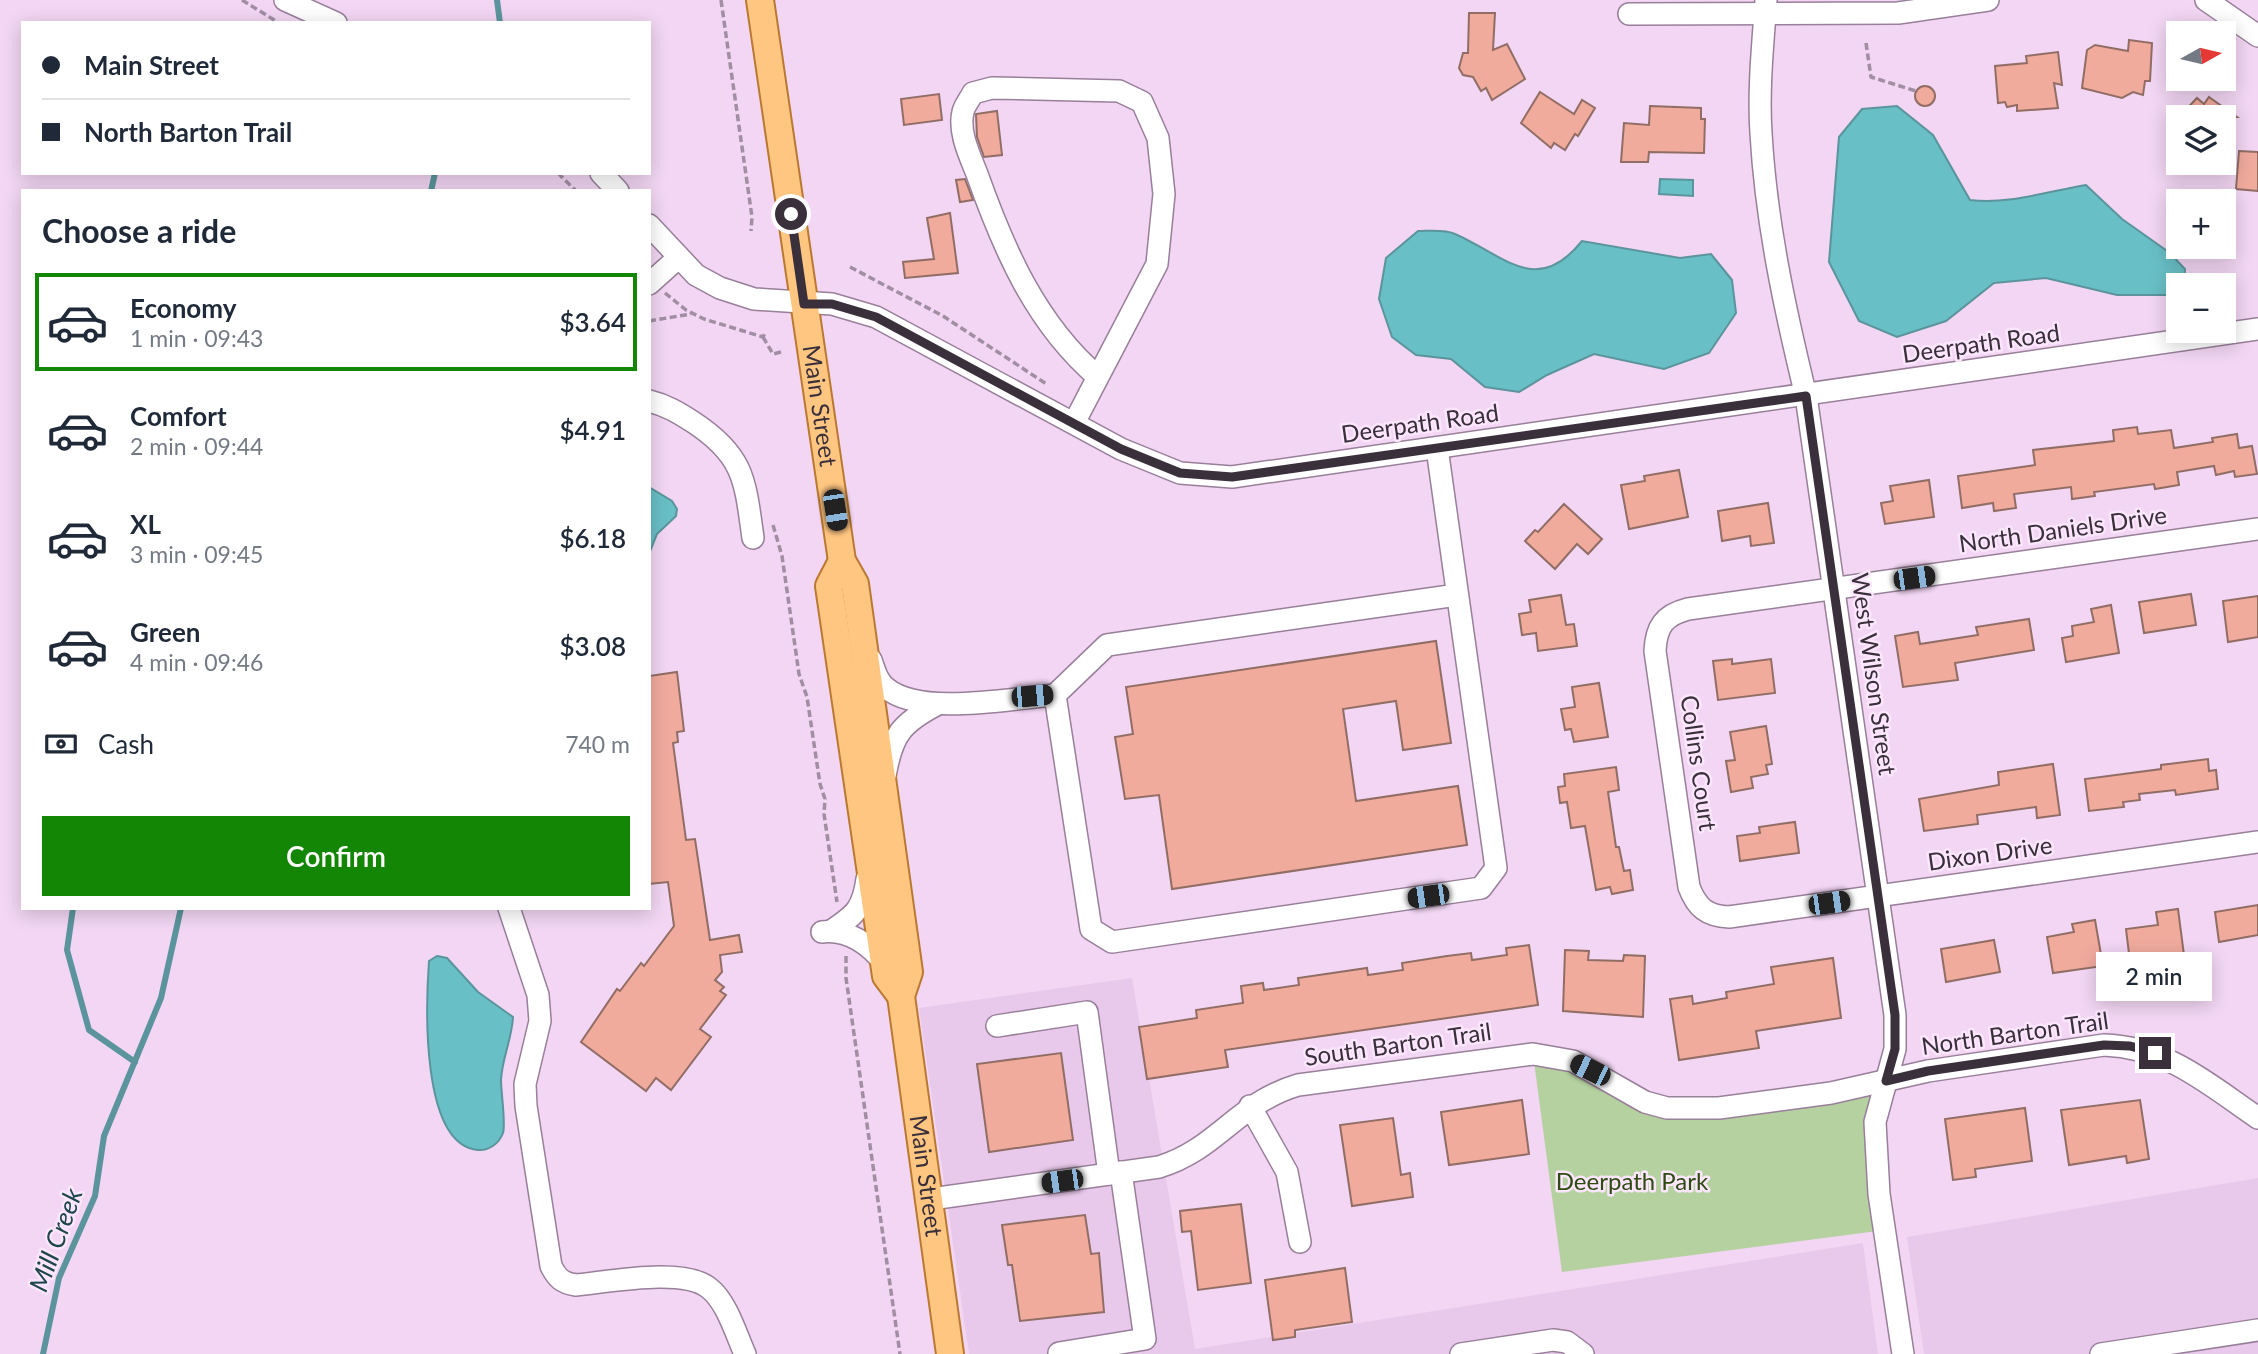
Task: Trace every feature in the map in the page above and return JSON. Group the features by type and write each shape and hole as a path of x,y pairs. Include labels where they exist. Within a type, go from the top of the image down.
{"main road":[{"name":"Main Street","path":"760,0 842,561 855,584 884,786 909,972 901,996 931,1199 950,1354"},
{"name":"Main Street","path":"842,561 829,586 886,975 901,996"}],"street":[{"path":"285,0 332,21"},
{"path":"1629,14 1766,7 1898,13 1988,0"},
{"path":"2206,0 2258,36"},
{"name":"West Wilson Street","path":"1766,7 1761,132 1787,315 1806,396 1895,1015 1895,1049 1875,1122 1876,1157 1903,1354"},
{"path":"1074,423 1157,264 1164,194 1158,138 1142,102 1119,91 992,88 973,93 963,112 964,137 1000,239 1046,322 1069,352 1098,377"},
{"path":"603,175 616,189"},
{"name":"Deerpath Road","path":"651,227 696,275 720,288 754,299 832,304 876,317 1121,449 1180,473 1232,477 2258,329"},
{"path":"655,287 678,258"},
{"path":"651,402 674,410 727,448 739,468 746,489 753,538"},
{"path":"1055,695 1091,929 1112,942 1481,888 1496,868 1437,448"},
{"name":"North Daniels Drive","path":"1688,609 2258,529"},
{"path":"864,645 879,681 886,689 908,700 938,704 1055,695 1107,645 1458,595"},
{"name":"Collins Court","path":"1688,609 1675,612 1662,621 1656,636 1655,652 1689,887 1694,902 1703,911 1715,916 1729,917"},
{"path":"884,786 890,751 897,733 918,714 938,704"},
{"name":"Dixon Drive","path":"1729,917 2258,842"},
{"path":"870,861 864,902 849,919 824,932 863,942 885,964"},
{"path":"510,910 538,995 540,1021 525,1084 526,1106 551,1266 556,1277 565,1283 576,1284 677,1277 695,1279 711,1289 722,1303 745,1354"},
{"path":"997,1026 1087,1012 1144,1339 1059,1353"},
{"name":"North Barton Trail","path":"1886,1081 1928,1071 2091,1047 2130,1046 2155,1053 2177,1064 2258,1118"},
{"name":"South Barton Trail","path":"931,1199 1115,1173 1184,1159 1207,1144 1250,1106 1273,1093 1298,1085 1533,1054 1573,1061 1645,1101 1667,1108 1719,1108 1831,1093 1886,1081"},
{"path":"1250,1106 1287,1172 1300,1242"},
{"path":"2101,1354 2258,1330"},
{"path":"1461,1354 1553,1340 1567,1342 1583,1354"}],"path":[{"path":"242,0 276,21"},
{"path":"721,0 752,217 751,231"},
{"path":"1866,43 1871,77 1916,91"},
{"path":"560,175 574,189"},
{"path":"850,267 943,316 1048,385"},
{"path":"655,287 693,314 763,337 773,354 781,352"},
{"path":"651,321 693,314"},
{"path":"763,337 766,331"},
{"path":"771,520 782,556 799,674 807,697 820,784 825,799 824,814 837,906"},
{"path":"846,955 846,978 900,1354"}],"shaded area":[{"path":"1897,106 1933,135 1970,200 1999,201 2086,185 2122,219 2166,250 2166,259 2176,259 2185,269 2185,273 2166,273 2166,295 2117,295 2046,278 1994,283 1946,321 1897,337 1859,321 1829,262 1839,137 1862,109"},
{"path":"1660,179 1693,180 1693,196 1659,194"},
{"path":"1418,231 1451,232 1505,261 1535,269 1550,267 1566,258 1582,241 1680,258 1711,254 1732,280 1736,313 1709,353 1664,369 1594,354 1547,375 1519,392 1485,387 1451,359 1416,355 1392,337 1379,299 1386,258"},
{"path":"651,488 672,501 677,509 676,516 657,534 651,549"},
{"path":"437,956 447,958 478,992 513,1017 501,1080 503,1133 493,1146 486,1149 478,1150 459,1142 445,1124 436,1099 427,1008 429,961"},
{"path":"1132,978 1195,1349 1863,1243 1878,1354 969,1354 919,1008"},
{"path":"2258,1178 2258,1354 1924,1354 1907,1237"}],"green space":[{"name":"Deerpath Park","path":"1533,1054 1667,1108 1886,1081 1885,1230 1562,1272"}],"building":[{"path":"1469,13 1495,13 1493,50 1507,44 1525,79 1492,100 1486,88 1481,91 1473,77 1463,75 1459,68 1463,53 1468,53"},
{"path":"2129,40 2152,43 2150,81 2145,81 2143,95 2133,92 2122,98 2082,88 2087,50 2095,45 2128,51"},
{"path":"2058,52 2062,85 2054,83 2058,108 2017,111 2017,105 2007,107 2005,102 1998,103 1995,66 2027,63 2026,56"},
{"path":"1925,86 1932,89 1935,96 1932,103 1925,106 1918,103 1915,96 1918,89"},
{"path":"1540,92 1574,114 1582,100 1595,108 1578,136 1575,134 1565,150 1554,143 1551,148 1521,123"},
{"path":"939,94 942,120 904,125 901,99"},
{"path":"2209,97 2220,105 2190,105 2197,98 2204,104"},
{"path":"1650,106 1701,108 1701,119 1705,119 1704,153 1649,152 1648,162 1621,162 1624,123 1649,125"},
{"path":"997,111 1002,155 984,157 977,137 976,114"},
{"path":"2239,151 2258,152 2258,191 2236,189"},
{"path":"965,179 973,200 960,202 956,180"},
{"path":"950,213 958,273 905,278 903,262 934,259 927,218"},
{"path":"2137,427 2138,434 2171,430 2174,448 2213,442 2212,438 2237,434 2239,448 2252,446 2257,474 2235,477 2234,471 2216,475 2214,466 2177,472 2179,485 2155,489 2154,484 2094,492 2095,496 2072,499 2071,487 2014,494 2016,508 1994,511 1993,503 1962,508 1958,476 2035,465 2033,450 2114,441 2113,430"},
{"path":"1679,470 1688,517 1629,529 1621,485 1645,481 1644,476"},
{"path":"1929,480 1934,517 1885,524 1881,503 1893,501 1890,486"},
{"path":"1768,503 1774,543 1751,546 1750,536 1722,541 1718,511"},
{"path":"1564,504 1602,539 1588,554 1577,544 1555,569 1525,541 1535,530 1538,532"},
{"path":"2191,594 2196,625 2144,633 2139,602"},
{"path":"1561,595 1566,625 1574,624 1577,646 1538,651 1536,633 1522,635 1519,614 1531,612 1529,600"},
{"path":"2258,596 2258,637 2228,642 2223,601"},
{"path":"2111,605 2119,653 2066,662 2062,638 2073,636 2072,626 2094,622 2091,609"},
{"path":"2029,619 2034,650 1955,663 1958,680 1903,687 1895,636 1918,632 1920,644 1978,635 1976,627"},
{"path":"1436,641 1451,743 1403,750 1396,701 1343,709 1356,801 1458,786 1467,845 1172,889 1159,795 1125,799 1115,737 1133,734 1126,687"},
{"path":"1732,659 1732,664 1771,659 1775,693 1718,700 1713,661"},
{"path":"677,672 684,731 677,732 678,742 673,743 686,840 695,839 710,940 739,935 742,952 720,955 722,972 715,980 724,987 720,991 726,995 700,1029 711,1037 671,1090 656,1078 646,1091 581,1042 617,989 620,991 641,963 644,966 674,926 668,882 651,884 651,676"},
{"path":"1599,683 1608,737 1574,742 1571,729 1565,730 1561,709 1575,707 1572,687"},
{"path":"1766,726 1772,764 1766,765 1768,774 1751,777 1753,788 1731,792 1726,761 1735,760 1730,732"},
{"path":"2208,759 2209,771 2216,770 2218,789 2176,795 2175,790 2139,794 2140,800 2123,802 2124,807 2089,811 2085,779 2161,769 2161,765"},
{"path":"2053,764 2060,815 2037,818 2036,807 1977,815 1978,824 1924,831 1919,799 1999,785 1998,772"},
{"path":"1616,767 1619,790 1608,792 1616,847 1619,847 1624,871 1630,870 1633,890 1612,894 1610,887 1596,890 1585,826 1571,828 1567,802 1560,803 1558,787 1565,786 1564,774"},
{"path":"1795,822 1799,853 1740,861 1737,836 1760,833 1759,827"},
{"path":"2258,905 2258,935 2219,942 2215,912"},
{"path":"2178,909 2185,963 2131,970 2126,929 2158,925 2156,912"},
{"path":"2095,920 2103,966 2053,973 2047,937 2074,932 2072,924"},
{"path":"1994,940 2000,972 1946,982 1941,949"},
{"path":"1529,945 1538,1005 1225,1050 1228,1067 1147,1079 1139,1027 1197,1018 1196,1010 1243,1003 1241,986 1263,983 1264,990 1299,985 1298,978 1367,968 1368,975 1403,970 1402,963 1447,956 1471,953 1472,960 1507,955 1506,948"},
{"path":"1565,950 1589,951 1588,960 1623,961 1624,955 1645,956 1643,1017 1563,1011"},
{"path":"1833,958 1841,1018 1756,1031 1759,1048 1679,1060 1670,999 1692,996 1693,1004 1727,998 1726,992 1774,984 1771,967"},
{"path":"1061,1053 1073,1140 989,1152 977,1064"},
{"path":"1522,1100 1529,1154 1449,1165 1441,1112"},
{"path":"2140,1100 2149,1159 2127,1163 2126,1156 2069,1165 2061,1110"},
{"path":"2025,1108 2032,1161 1975,1169 1976,1177 1953,1180 1945,1119"},
{"path":"1393,1118 1401,1175 1410,1173 1413,1197 1352,1206 1340,1125"},
{"path":"1241,1204 1251,1283 1198,1290 1191,1231 1182,1232 1180,1211"},
{"path":"1085,1215 1091,1254 1099,1253 1104,1312 1020,1321 1012,1265 1008,1265 1002,1225"},
{"path":"1345,1268 1352,1322 1295,1330 1295,1337 1273,1340 1265,1280"}],"waterway":[{"name":"Mill Creek","path":"497,0 500,21"},
{"name":"Mill Creek","path":"431,189 435,175"},
{"name":"Mill Creek","path":"73,910 67,950 89,1030 135,1062"},
{"name":"Mill Creek","path":"43,1354 59,1278 95,1196 104,1136 161,998 181,910"}],"route":[{"path":"791,214 804,304 832,304 848,311 876,317 1121,449 1180,473 1232,477 1806,396 1895,1015 1895,1049 1886,1081 1928,1071 2104,1045 2130,1046 2155,1053"}]}
